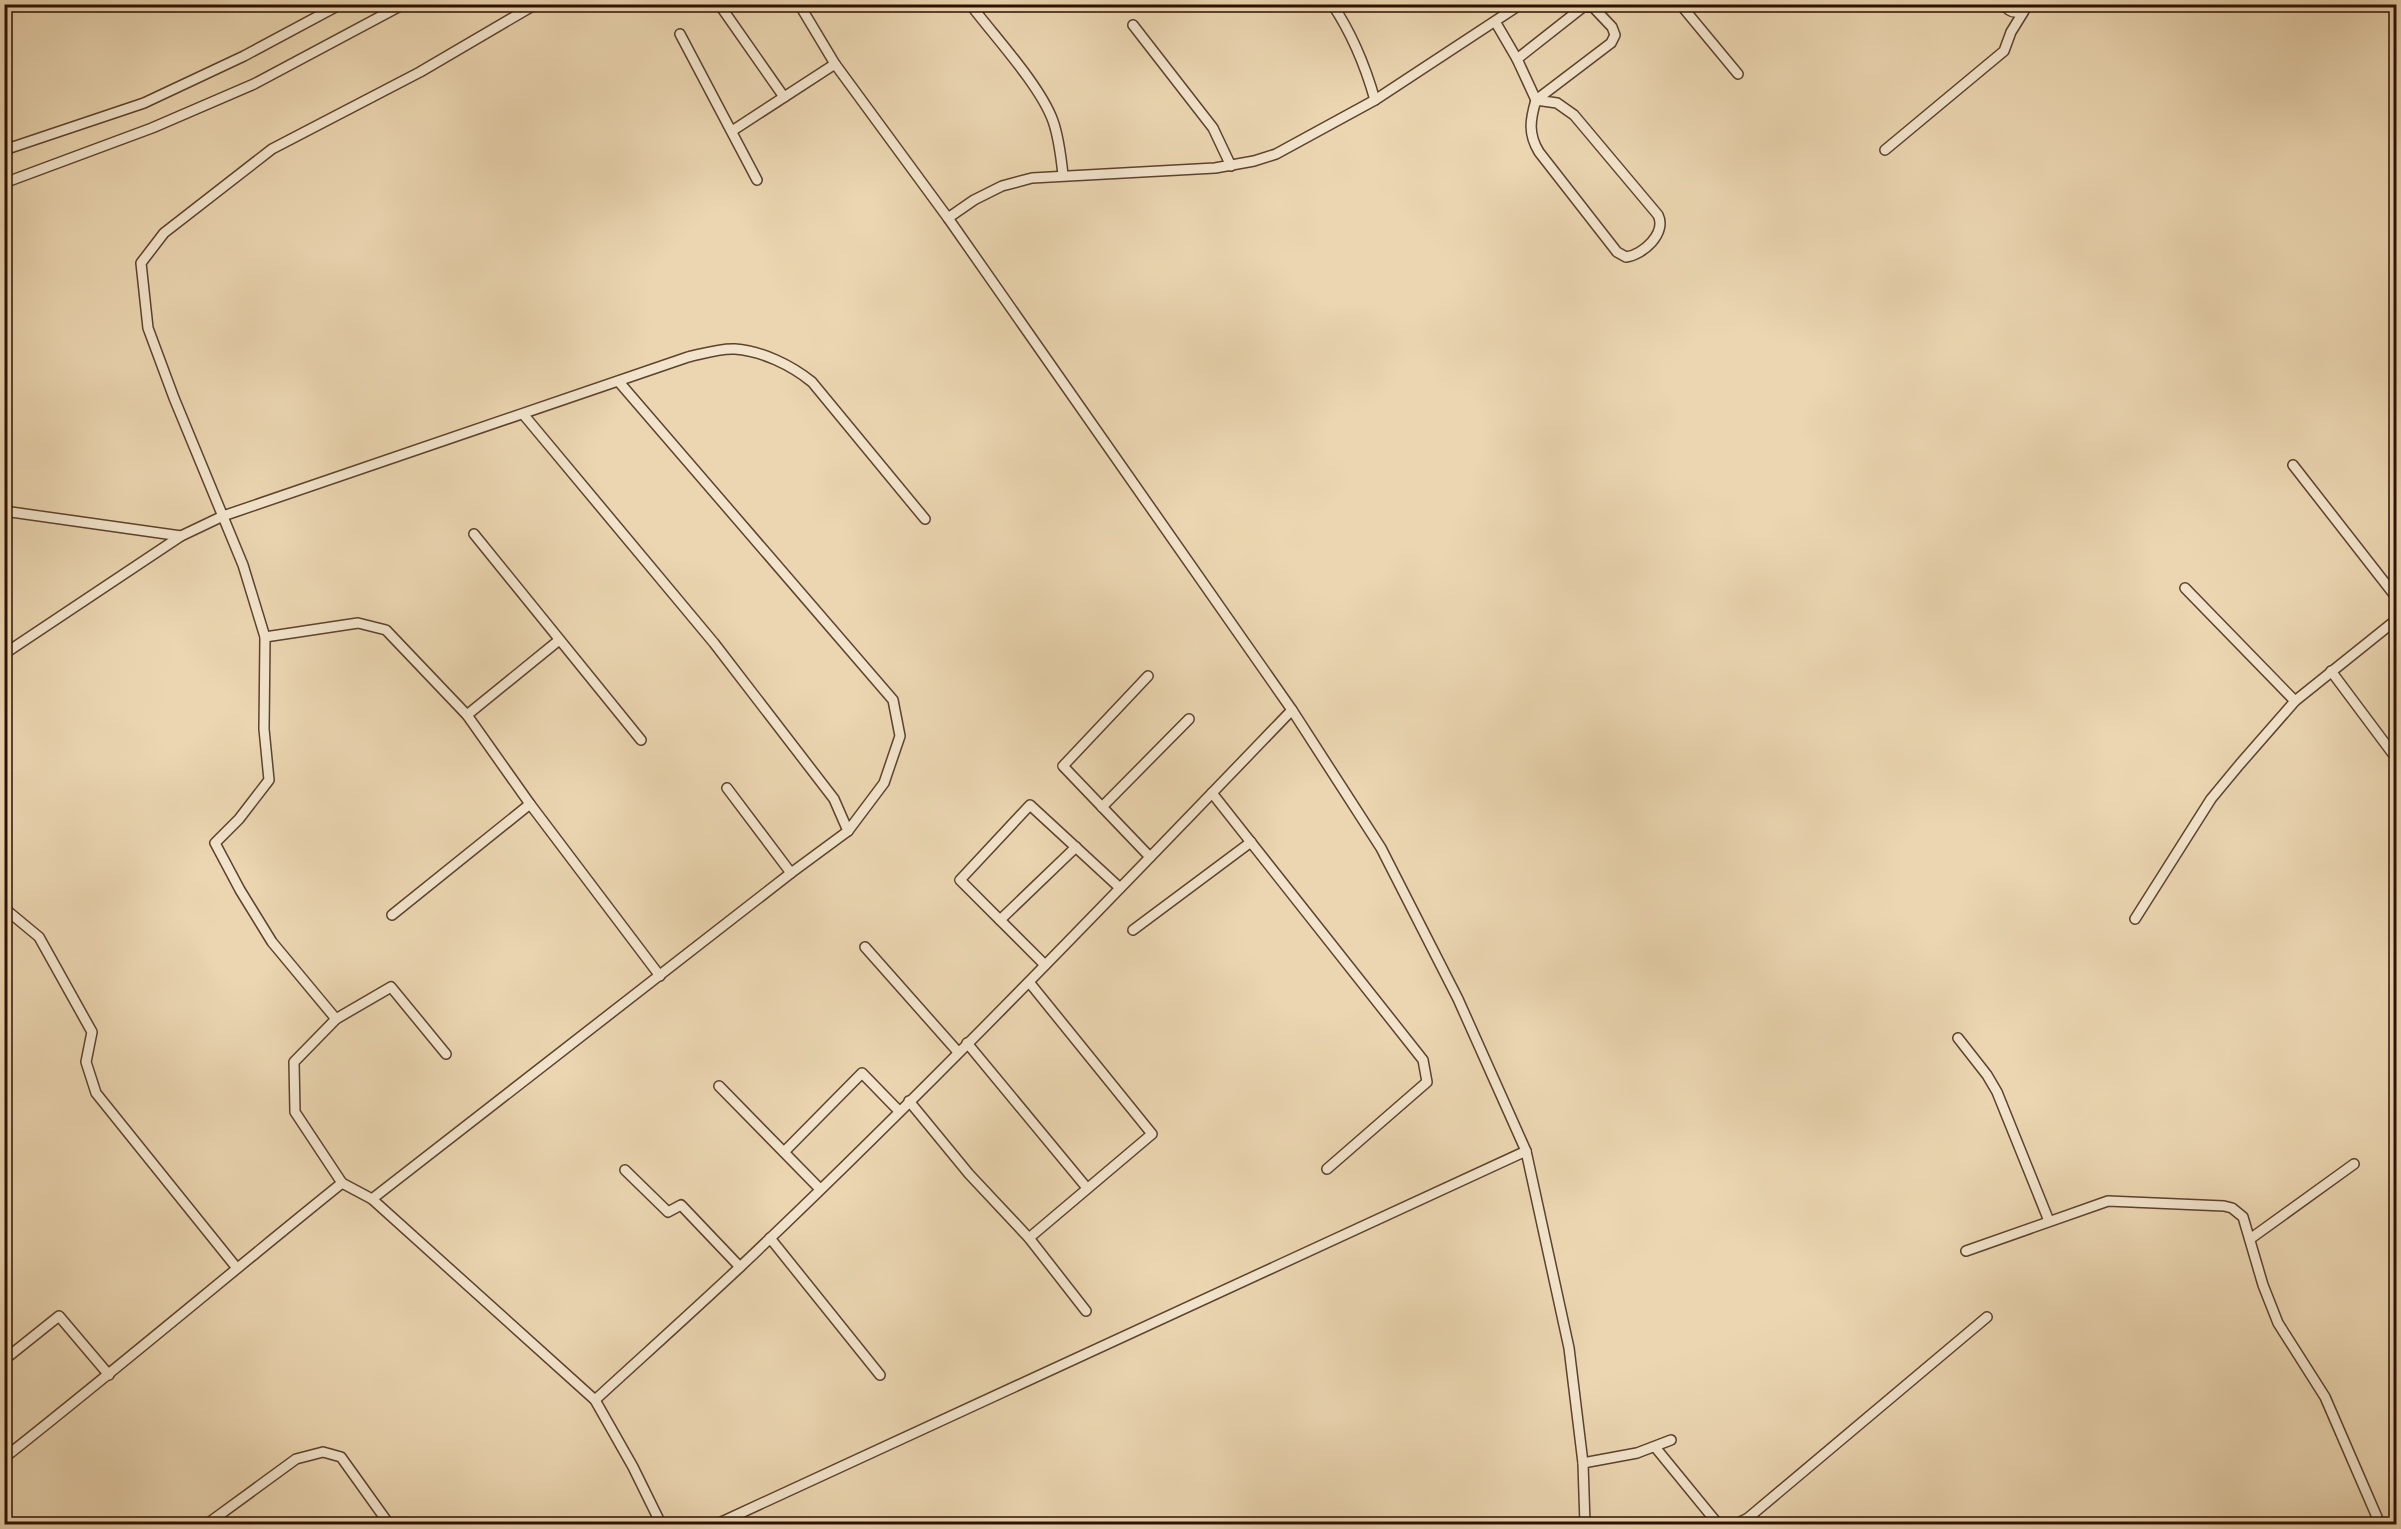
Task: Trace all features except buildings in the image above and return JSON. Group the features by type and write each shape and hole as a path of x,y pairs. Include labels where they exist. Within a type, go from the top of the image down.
{"lane":[{"path":"4,150 144,103 244,56 341,4"},
{"path":"4,183 152,128 254,84 404,4"},
{"path":"336,1018 272,942 215,843 239,819 269,780 264,729 265,637 243,565 174,398 148,328 141,263 164,233 272,149 420,72 536,4"},
{"path":"719,4 784,97"},
{"path":"799,4 835,64 948,218 1292,710 1381,848 1458,999 1526,1151 1569,1348 1583,1463 1584,1524"},
{"path":"970,4 1038,93 1052,118 1060,146 1063,175"},
{"path":"1332,4 1349,29 1365,63 1375,100"},
{"path":"948,218 974,200 1002,186 1032,178 1231,166 1276,154 1375,100 1496,23 1521,4"},
{"path":"1680,4 1738,74"},
{"path":"2004,5 2015,13 2026,8"},
{"path":"2004,5 2011,32"},
{"path":"1517,59 1583,7 1588,6 1597,10 1614,31 1611,43 1536,100"},
{"path":"1885,150 2004,51 2011,32 2026,8"},
{"path":"1496,23 1517,59 1536,100 1530,128 1532,141 1617,252 1626,257 1635,255 1660,232 1658,215 1574,116 1557,103 1536,100"},
{"path":"1133,25 1213,128 1231,166"},
{"path":"680,34 758,180"},
{"path":"732,131 835,64"},
{"path":"4,654 181,537 223,516 688,357 733,349 763,354 800,372 812,382 925,519"},
{"path":"372,1199 848,831 884,783 900,736 893,700 619,382"},
{"path":"523,414 714,643 834,799 848,831"},
{"path":"2293,465 2397,597"},
{"path":"4,511 181,537"},
{"path":"474,534 558,641 641,740"},
{"path":"2185,588 2295,701"},
{"path":"2135,919 2211,800 2295,701 2397,620"},
{"path":"265,637 358,623 386,630 467,715 530,804 660,976"},
{"path":"467,715 558,641"},
{"path":"2331,671 2397,758"},
{"path":"1149,676 1063,766 1150,857"},
{"path":"595,1400 740,1267 899,1111 1029,982 1292,710"},
{"path":"1102,807 1189,719"},
{"path":"727,788 791,873"},
{"path":"1212,793 1423,1060 1427,1082 1327,1169"},
{"path":"392,915 530,804"},
{"path":"1045,965 960,880 1030,805 1120,888"},
{"path":"1133,930 1251,842"},
{"path":"1000,920 1076,848"},
{"path":"4,908 39,937 92,1032 86,1062 96,1092 236,1267"},
{"path":"865,947 958,1052"},
{"path":"1029,982 1152,1134 1029,1238"},
{"path":"446,1054 391,987 336,1018 294,1062 295,1112 342,1183 372,1199 595,1400 633,1467 661,1524"},
{"path":"1958,1038 1987,1075 1997,1092 2049,1221"},
{"path":"967,1043 1087,1188"},
{"path":"784,1152 862,1073 899,1111"},
{"path":"719,1086 820,1189"},
{"path":"909,1101 969,1174 1029,1238 1086,1311"},
{"path":"717,1524 1526,1151"},
{"path":"2250,1239 2354,1164"},
{"path":"625,1170 668,1212 681,1205 740,1267"},
{"path":"4,1458 109,1375 236,1267 342,1183"},
{"path":"1966,1251 2108,1200 2232,1208 2243,1217 2263,1285 2278,1323 2325,1397 2380,1524"},
{"path":"770,1238 880,1375"},
{"path":"4,1360 59,1316 109,1375"},
{"path":"1736,1524 1748,1518 1987,1317"},
{"path":"1583,1463 1637,1454 1671,1440"},
{"path":"1655,1447 1718,1524"},
{"path":"214,1522 296,1459 323,1452 341,1457 389,1524"}]}
